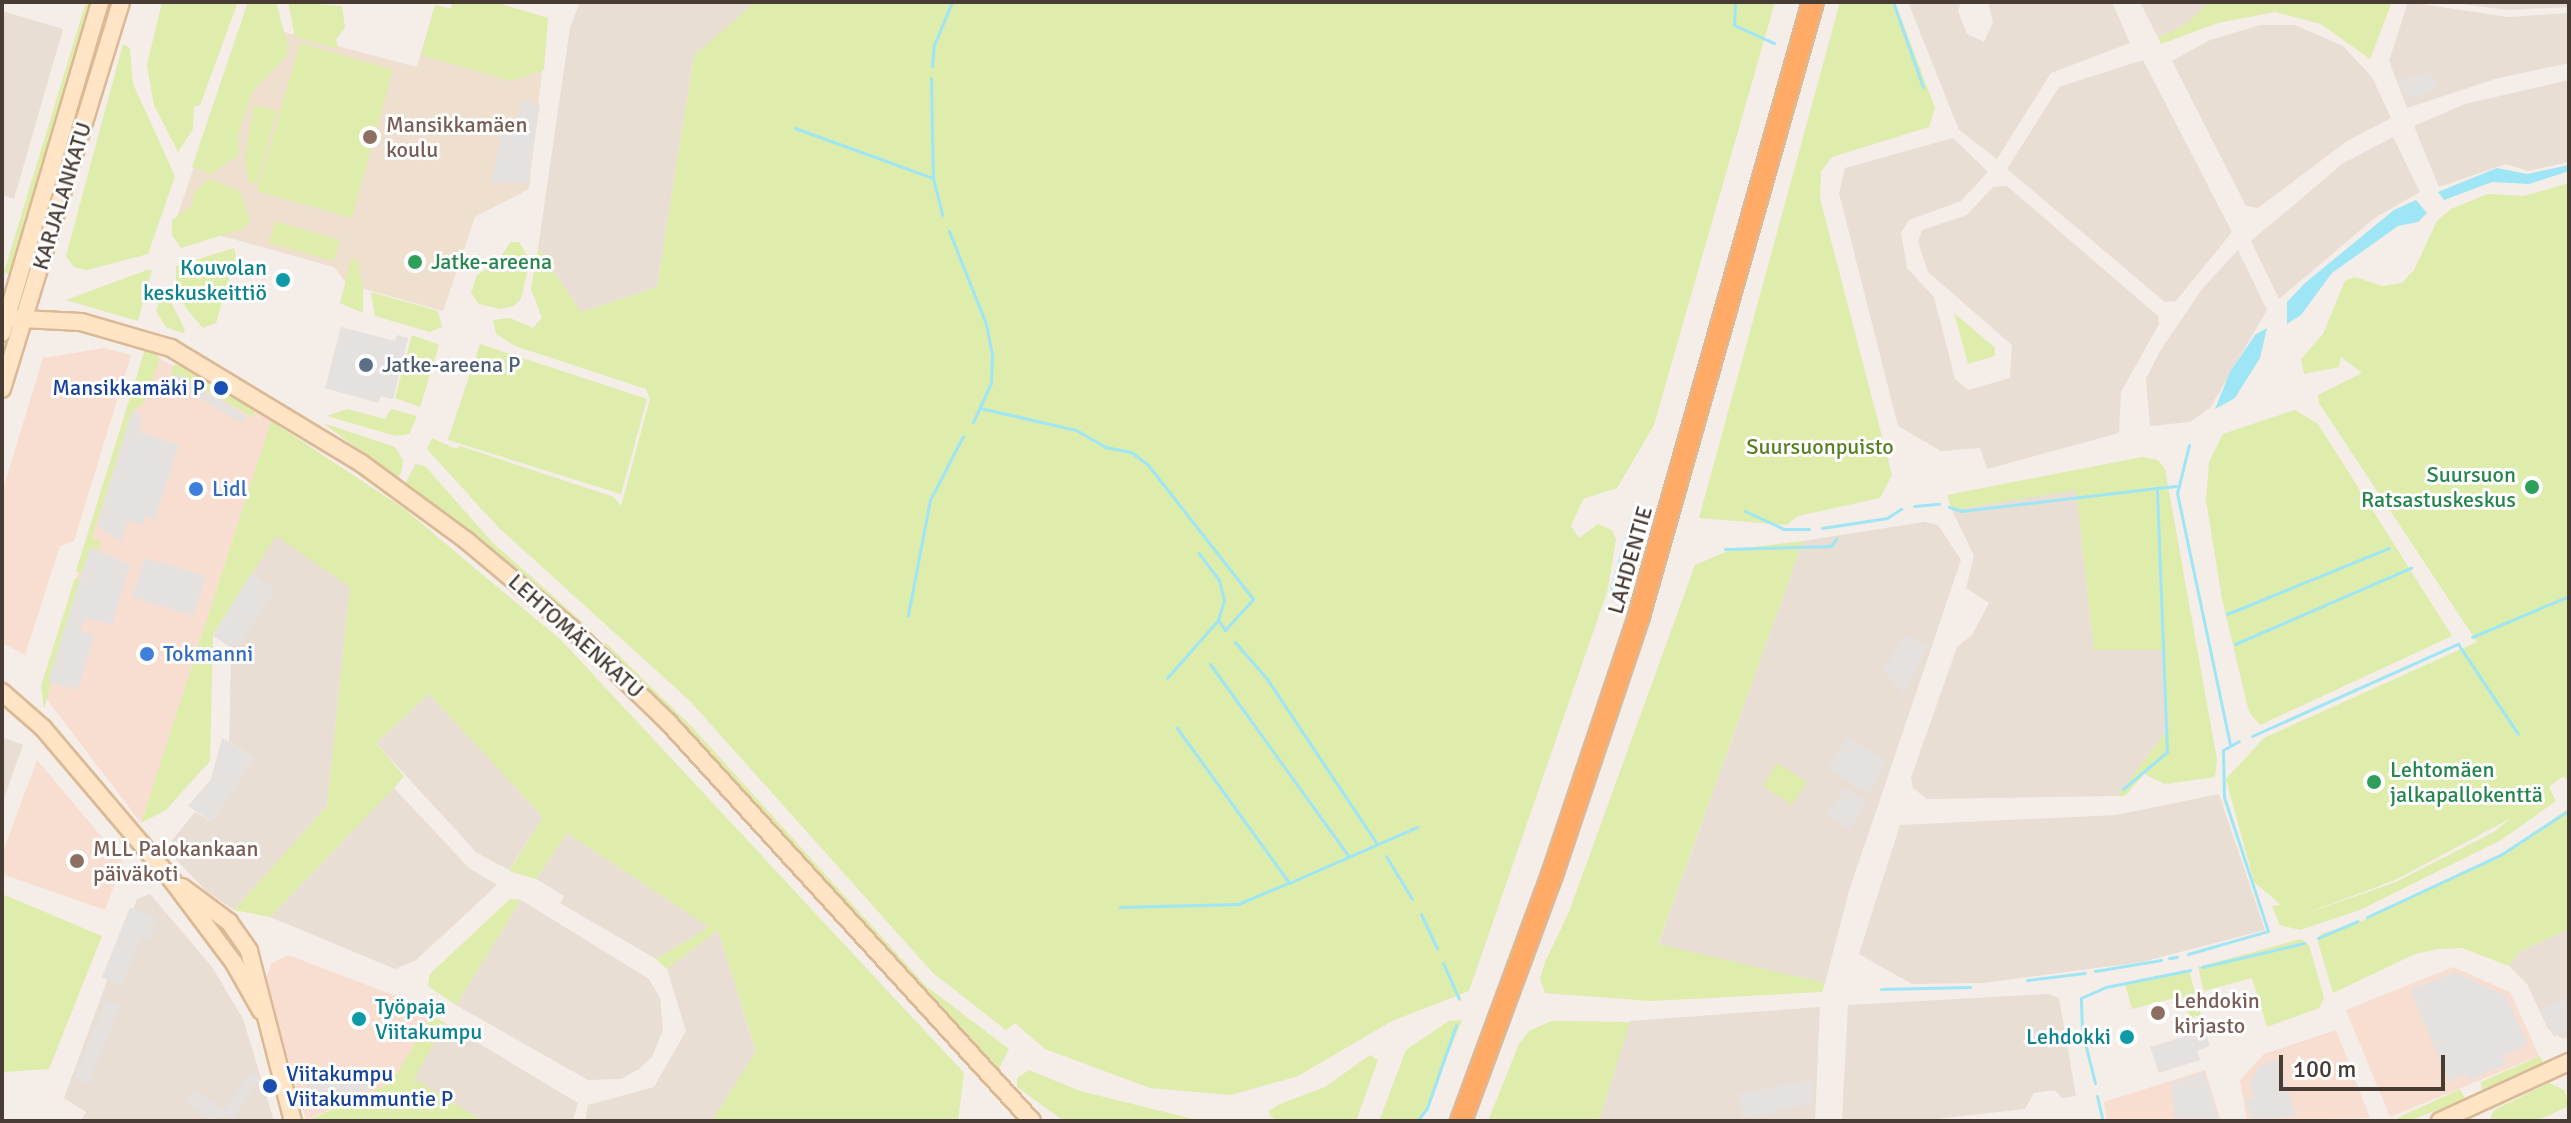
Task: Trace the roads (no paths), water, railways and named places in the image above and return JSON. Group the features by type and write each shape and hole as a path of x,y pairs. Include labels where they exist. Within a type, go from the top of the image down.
{"highway":[{"name":"LAHDENTIE","path":"1461,1121 1616,687 1715,359 1813,2"}],"street":[{"name":"KARJALANKATU","path":"4,323 100,2"},
{"name":"KARJALANKATU","path":"2,389 121,2"},
{"name":"LEHTOMÄENKATU","path":"4,323 24,318 105,326 171,348 361,463 500,566 668,722 1032,1121"},
{"path":"2,692 43,728 171,879 220,943 261,1011"},
{"path":"171,879 229,922 249,951 261,1011 293,1121"},
{"path":"2440,1121 2569,1062"}],"water":[{"path":"2569,165 2569,171 2529,184 2492,182 2444,200 2438,192 2497,168 2527,174"},
{"path":"2416,200 2427,213 2418,222 2398,226 2332,273 2301,315 2287,324 2287,302 2305,283 2394,210"},
{"path":"2267,328 2260,358 2235,398 2215,409 2230,372 2255,335"}],"waterway":[{"path":"932,66 934,45 952,2"},
{"path":"1735,2 1734,25 1774,43"},
{"path":"1893,2 1923,87"},
{"path":"931,78 933,178 942,215"},
{"path":"795,128 933,178"},
{"path":"949,231 986,324 992,356 991,383 973,422"},
{"path":"980,408 1076,430 1105,447 1131,452 1148,465 1253,599 1225,630 1218,620 1224,600 1219,580 1199,553"},
{"path":"908,615 930,500 963,436"},
{"path":"2189,445 2177,493 2230,744"},
{"path":"2123,789 2167,752 2157,488 2176,486"},
{"path":"1949,507 1961,511 2157,488"},
{"path":"1914,506 1939,504"},
{"path":"1822,528 1887,518 1901,509"},
{"path":"1745,511 1784,529 1809,529"},
{"path":"1611,590 1632,517"},
{"path":"1725,549 1831,546 1836,539"},
{"path":"2227,614 2389,548"},
{"path":"2235,644 2411,568"},
{"path":"2472,637 2569,596"},
{"path":"1167,678 1217,621"},
{"path":"1235,642 1267,679 1377,844"},
{"path":"2252,736 2458,644 2518,734"},
{"path":"1210,664 1348,855"},
{"path":"1177,728 1289,883 1417,827"},
{"path":"2188,954 2268,931 2224,797 2223,750 2239,741"},
{"path":"2367,917 2502,854 2569,810"},
{"path":"1386,856 1412,899"},
{"path":"1120,907 1238,904 1288,883"},
{"path":"1421,914 1437,948"},
{"path":"2318,938 2358,921"},
{"path":"2202,967 2304,943"},
{"path":"2169,958 2177,957"},
{"path":"2095,971 2161,960"},
{"path":"1443,963 1459,999"},
{"path":"2095,1083 2082,1031 2081,998 2106,987 2190,970"},
{"path":"2027,980 2085,973"},
{"path":"1881,989 1970,987"},
{"path":"1417,1121 1427,1108 1456,1025"},
{"path":"2097,1096 2103,1121"}],"place":[{"name":"Mansikkamäen koulu","path":"370,137"},
{"name":"Jatke-areena","path":"415,262"},
{"name":"Kouvolan keskuskeittiö","path":"283,280"},
{"name":"Jatke-areena P","path":"366,365"},
{"name":"Mansikkamäki P","path":"221,388"},
{"name":"Suursuon Ratsastuskeskus","path":"2532,487"},
{"name":"Lidl","path":"196,489"},
{"name":"Tokmanni","path":"147,654"},
{"name":"Lehtomäen jalkapallokenttä","path":"2374,782"},
{"name":"MLL Palokankaan päiväkoti","path":"77,861"},
{"name":"Lehdokin kirjasto","path":"2158,1013"},
{"name":"Työpaja Viitakumpu","path":"359,1019"},
{"name":"Lehdokki","path":"2127,1037"},
{"name":"Viitakumpu Viitakummuntie P","path":"270,1086"}],"park label":[{"name":"Suursuonpuisto","path":"1820,447"}]}
